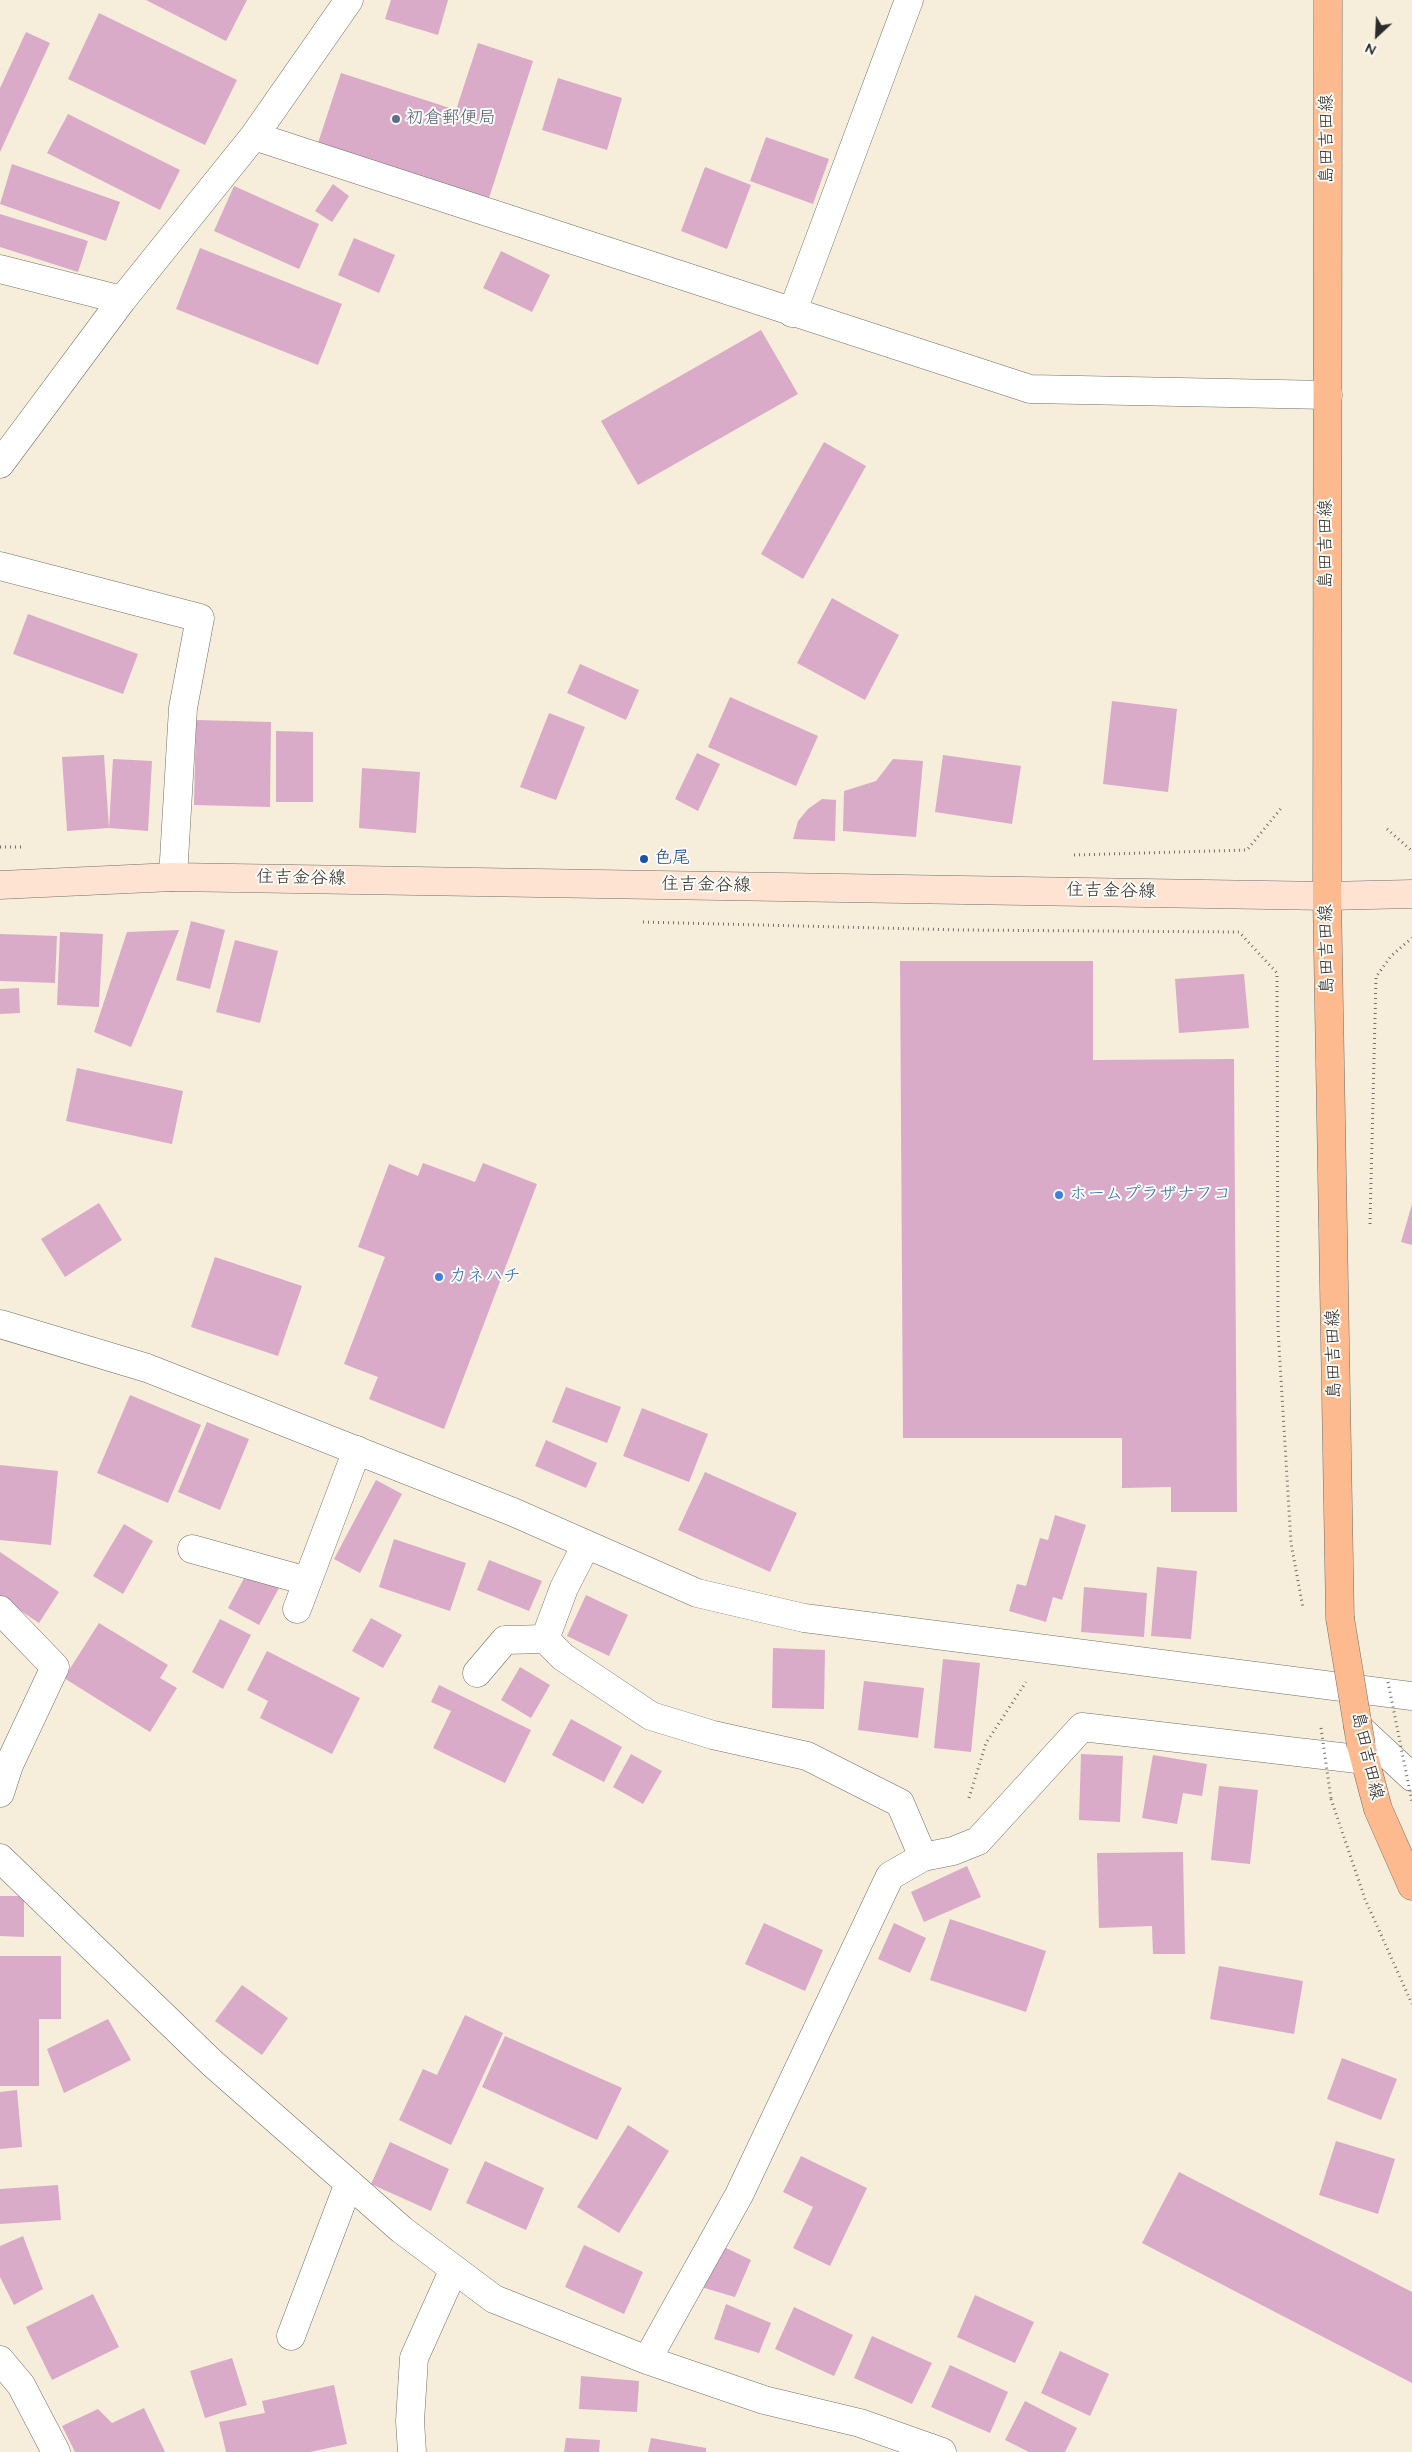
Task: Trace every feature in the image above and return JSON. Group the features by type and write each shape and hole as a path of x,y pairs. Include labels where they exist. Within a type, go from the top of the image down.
{"main road":[{"name":"島田吉田線","path":"1328,0 1327,896 1340,1618 1362,1744 1378,1809 1412,1886"},
{"name":"住吉金谷線","path":"0,885 173,877 1327,896 1412,894"}],"street":[{"path":"0,464 122,300 254,136 349,0"},
{"path":"792,312 909,0"},
{"path":"254,136 1030,389 1328,395"},
{"path":"0,269 122,300"},
{"path":"0,566 200,618 183,708 173,877"},
{"path":"0,1324 147,1368 513,1512 697,1593 795,1616 1412,1696"},
{"path":"297,1609 357,1450"},
{"path":"546,1639 564,1588 586,1544"},
{"path":"192,1549 307,1581"},
{"path":"0,1610 55,1667 9,1765 0,1793"},
{"path":"477,1673 505,1640 546,1639 563,1657 651,1716 713,1735 807,1756 900,1803 923,1857"},
{"path":"647,2360 739,2195 890,1876 923,1857 953,1851 978,1841 1082,1728 1362,1744 1412,1777"},
{"path":"0,1858 211,2062 402,2230 494,2299 647,2360 764,2400 860,2423 942,2452"},
{"path":"291,2336 348,2183"},
{"path":"412,2452 410,2421 414,2358 454,2269"},
{"path":"0,2360 21,2385 56,2452"}],"path":[{"path":"1387,829 1412,850"},
{"path":"638,922 961,930 1240,932 1277,973 1278,1330 1291,1543 1304,1611"},
{"path":"1391,956 1412,938"},
{"path":"953,1851 986,1743 1033,1672 1060,1651"},
{"path":"1387,1679 1412,1802"},
{"path":"1331,1799 1365,1898 1412,2004"}],"building":[{"path":"146,0 247,0 226,41"},
{"path":"391,0 448,0 438,35 385,19"},
{"path":"99,13 237,80 205,145 68,79"},
{"path":"26,32 50,43 0,152 0,88"},
{"path":"478,43 533,61 489,198 318,143 341,73 456,110"},
{"path":"558,78 622,98 607,150 542,130"},
{"path":"68,114 180,170 160,210 47,153"},
{"path":"766,137 829,159 813,204 750,181"},
{"path":"12,164 120,202 106,241 0,204"},
{"path":"705,167 751,185 727,249 681,231"},
{"path":"333,184 349,196 332,222 315,211"},
{"path":"234,186 319,224 299,269 214,231"},
{"path":"0,214 88,241 78,272 0,247"},
{"path":"354,238 395,255 379,293 338,275"},
{"path":"200,248 342,304 318,365 176,309"},
{"path":"501,251 550,275 532,312 483,288"},
{"path":"761,330 798,394 638,485 601,421"},
{"path":"824,442 866,466 803,579 761,554"},
{"path":"832,598 899,635 865,700 797,663"},
{"path":"28,614 138,654 123,694 13,654"},
{"path":"580,664 639,690 626,720 567,693"},
{"path":"730,697 818,736 796,786 708,747"},
{"path":"1112,701 1177,709 1168,792 1103,784"},
{"path":"549,713 585,727 556,800 520,787"},
{"path":"196,720 271,722 270,807 194,805"},
{"path":"276,731 313,732 313,802 276,802"},
{"path":"697,753 720,764 698,811 675,799"},
{"path":"104,755 109,828 67,831 62,757"},
{"path":"943,755 1021,766 1012,824 935,812"},
{"path":"113,759 152,761 148,831 109,828"},
{"path":"893,759 923,761 916,837 843,831 844,791 876,781"},
{"path":"362,768 420,772 416,833 359,828"},
{"path":"822,799 836,800 835,841 793,839 798,821 808,809"},
{"path":"191,921 225,930 210,989 176,980"},
{"path":"179,930 131,1047 94,1032 127,932"},
{"path":"60,932 103,934 99,1007 57,1005"},
{"path":"0,934 57,936 55,983 0,981"},
{"path":"235,940 278,951 260,1023 216,1012"},
{"path":"900,961 1093,961 1093,1060 1234,1059 1237,1512 1171,1512 1171,1487 1122,1488 1122,1438 903,1438"},
{"path":"1244,974 1249,1028 1179,1033 1175,979"},
{"path":"19,988 20,1013 0,1014 0,989"},
{"path":"77,1068 183,1091 172,1144 66,1121"},
{"path":"423,1163 475,1182 483,1163 537,1184 444,1429 369,1399 378,1377 344,1364 385,1257 358,1247 389,1164 418,1176"},
{"path":"99,1203 122,1240 65,1277 41,1239"},
{"path":"1412,1204 1412,1245 1401,1242"},
{"path":"215,1257 302,1286 278,1356 191,1327"},
{"path":"566,1387 621,1407 607,1443 552,1422"},
{"path":"130,1395 201,1425 168,1503 97,1473"},
{"path":"642,1408 708,1434 689,1482 623,1456"},
{"path":"207,1422 249,1439 220,1510 178,1492"},
{"path":"546,1440 597,1463 586,1488 535,1466"},
{"path":"0,1465 58,1471 51,1545 0,1540"},
{"path":"705,1472 797,1513 770,1572 678,1530"},
{"path":"376,1480 402,1494 360,1573 334,1559"},
{"path":"1055,1515 1086,1525 1062,1600 1053,1597 1046,1622 1009,1611 1017,1584 1026,1586 1040,1538 1048,1540"},
{"path":"124,1524 153,1541 123,1594 93,1576"},
{"path":"394,1539 466,1563 450,1611 379,1587"},
{"path":"0,1552 59,1592 39,1623 0,1597"},
{"path":"489,1560 542,1581 529,1611 477,1590"},
{"path":"1157,1567 1197,1571 1191,1639 1151,1636"},
{"path":"248,1571 279,1588 259,1625 228,1608"},
{"path":"1084,1587 1147,1593 1144,1637 1081,1632"},
{"path":"586,1595 628,1615 609,1656 567,1636"},
{"path":"371,1618 402,1635 383,1668 352,1651"},
{"path":"220,1619 251,1635 223,1689 192,1672"},
{"path":"99,1623 168,1665 160,1678 177,1688 150,1732 64,1678"},
{"path":"773,1648 825,1650 824,1709 772,1708"},
{"path":"267,1651 360,1698 332,1754 260,1718 268,1701 247,1690"},
{"path":"943,1659 980,1663 971,1752 934,1748"},
{"path":"520,1667 550,1685 531,1718 501,1700"},
{"path":"864,1681 924,1688 918,1738 858,1730"},
{"path":"439,1685 531,1730 505,1783 433,1748 451,1711 431,1702"},
{"path":"571,1719 622,1747 604,1782 552,1755"},
{"path":"631,1754 662,1771 643,1804 613,1787"},
{"path":"1081,1754 1123,1756 1120,1822 1079,1820"},
{"path":"1153,1755 1207,1764 1202,1796 1183,1793 1177,1824 1142,1818"},
{"path":"1219,1786 1258,1790 1250,1864 1211,1860"},
{"path":"1183,1852 1185,1954 1153,1954 1152,1926 1099,1928 1097,1853"},
{"path":"967,1866 981,1897 924,1922 911,1892"},
{"path":"0,1896 24,1896 24,1937 0,1936"},
{"path":"950,1919 1046,1951 1026,2012 930,1980"},
{"path":"764,1923 823,1950 805,1991 745,1964"},
{"path":"894,1923 926,1938 910,1973 878,1959"},
{"path":"0,1956 61,1956 61,2019 39,2019 39,2086 0,2086"},
{"path":"1219,1966 1303,1981 1294,2034 1210,2019"},
{"path":"242,1985 288,2018 262,2055 215,2021"},
{"path":"465,2015 503,2033 451,2145 399,2120 423,2069 437,2075"},
{"path":"108,2019 131,2060 64,2093 47,2049"},
{"path":"505,2036 622,2088 597,2140 482,2087"},
{"path":"1342,2058 1397,2079 1381,2120 1327,2099"},
{"path":"17,2090 22,2147 0,2149 0,2092"},
{"path":"628,2125 669,2151 619,2233 577,2207"},
{"path":"1336,2141 1395,2159 1378,2214 1319,2195"},
{"path":"390,2142 449,2169 431,2211 371,2184"},
{"path":"801,2156 867,2188 830,2266 793,2248 813,2207 783,2192"},
{"path":"485,2161 544,2188 526,2230 466,2203"},
{"path":"1179,2172 1412,2292 1412,2383 1142,2243"},
{"path":"58,2185 61,2220 0,2224 0,2189"},
{"path":"23,2236 43,2289 14,2305 0,2277 0,2246"},
{"path":"584,2245 643,2272 624,2314 565,2287"},
{"path":"720,2245 751,2260 735,2297 701,2287"},
{"path":"93,2294 119,2347 52,2380 26,2327"},
{"path":"975,2295 1034,2322 1015,2363 957,2337"},
{"path":"726,2304 771,2323 759,2353 714,2339"},
{"path":"794,2307 853,2335 834,2376 775,2349"},
{"path":"872,2336 932,2363 912,2404 854,2378"},
{"path":"1060,2351 1109,2374 1090,2416 1041,2393"},
{"path":"232,2358 247,2405 205,2418 190,2371"},
{"path":"950,2365 1008,2392 990,2433 931,2407"},
{"path":"581,2376 639,2381 637,2412 579,2409"},
{"path":"334,2385 347,2444 310,2452 226,2452 219,2422 265,2413 262,2401"},
{"path":"1025,2401 1077,2428 1065,2452 1029,2452 1005,2440"},
{"path":"144,2408 165,2452 75,2452 62,2426 98,2409 112,2423"},
{"path":"566,2438 600,2440 599,2452 564,2452"},
{"path":"651,2438 706,2448 706,2452 648,2452"}],"place":[{"name":"初倉郵便局","path":"396,119"},
{"name":"色尾","path":"644,859"},
{"name":"ホームプラザナフコ","path":"1059,1195"},
{"name":"カネハチ","path":"439,1277"}]}
